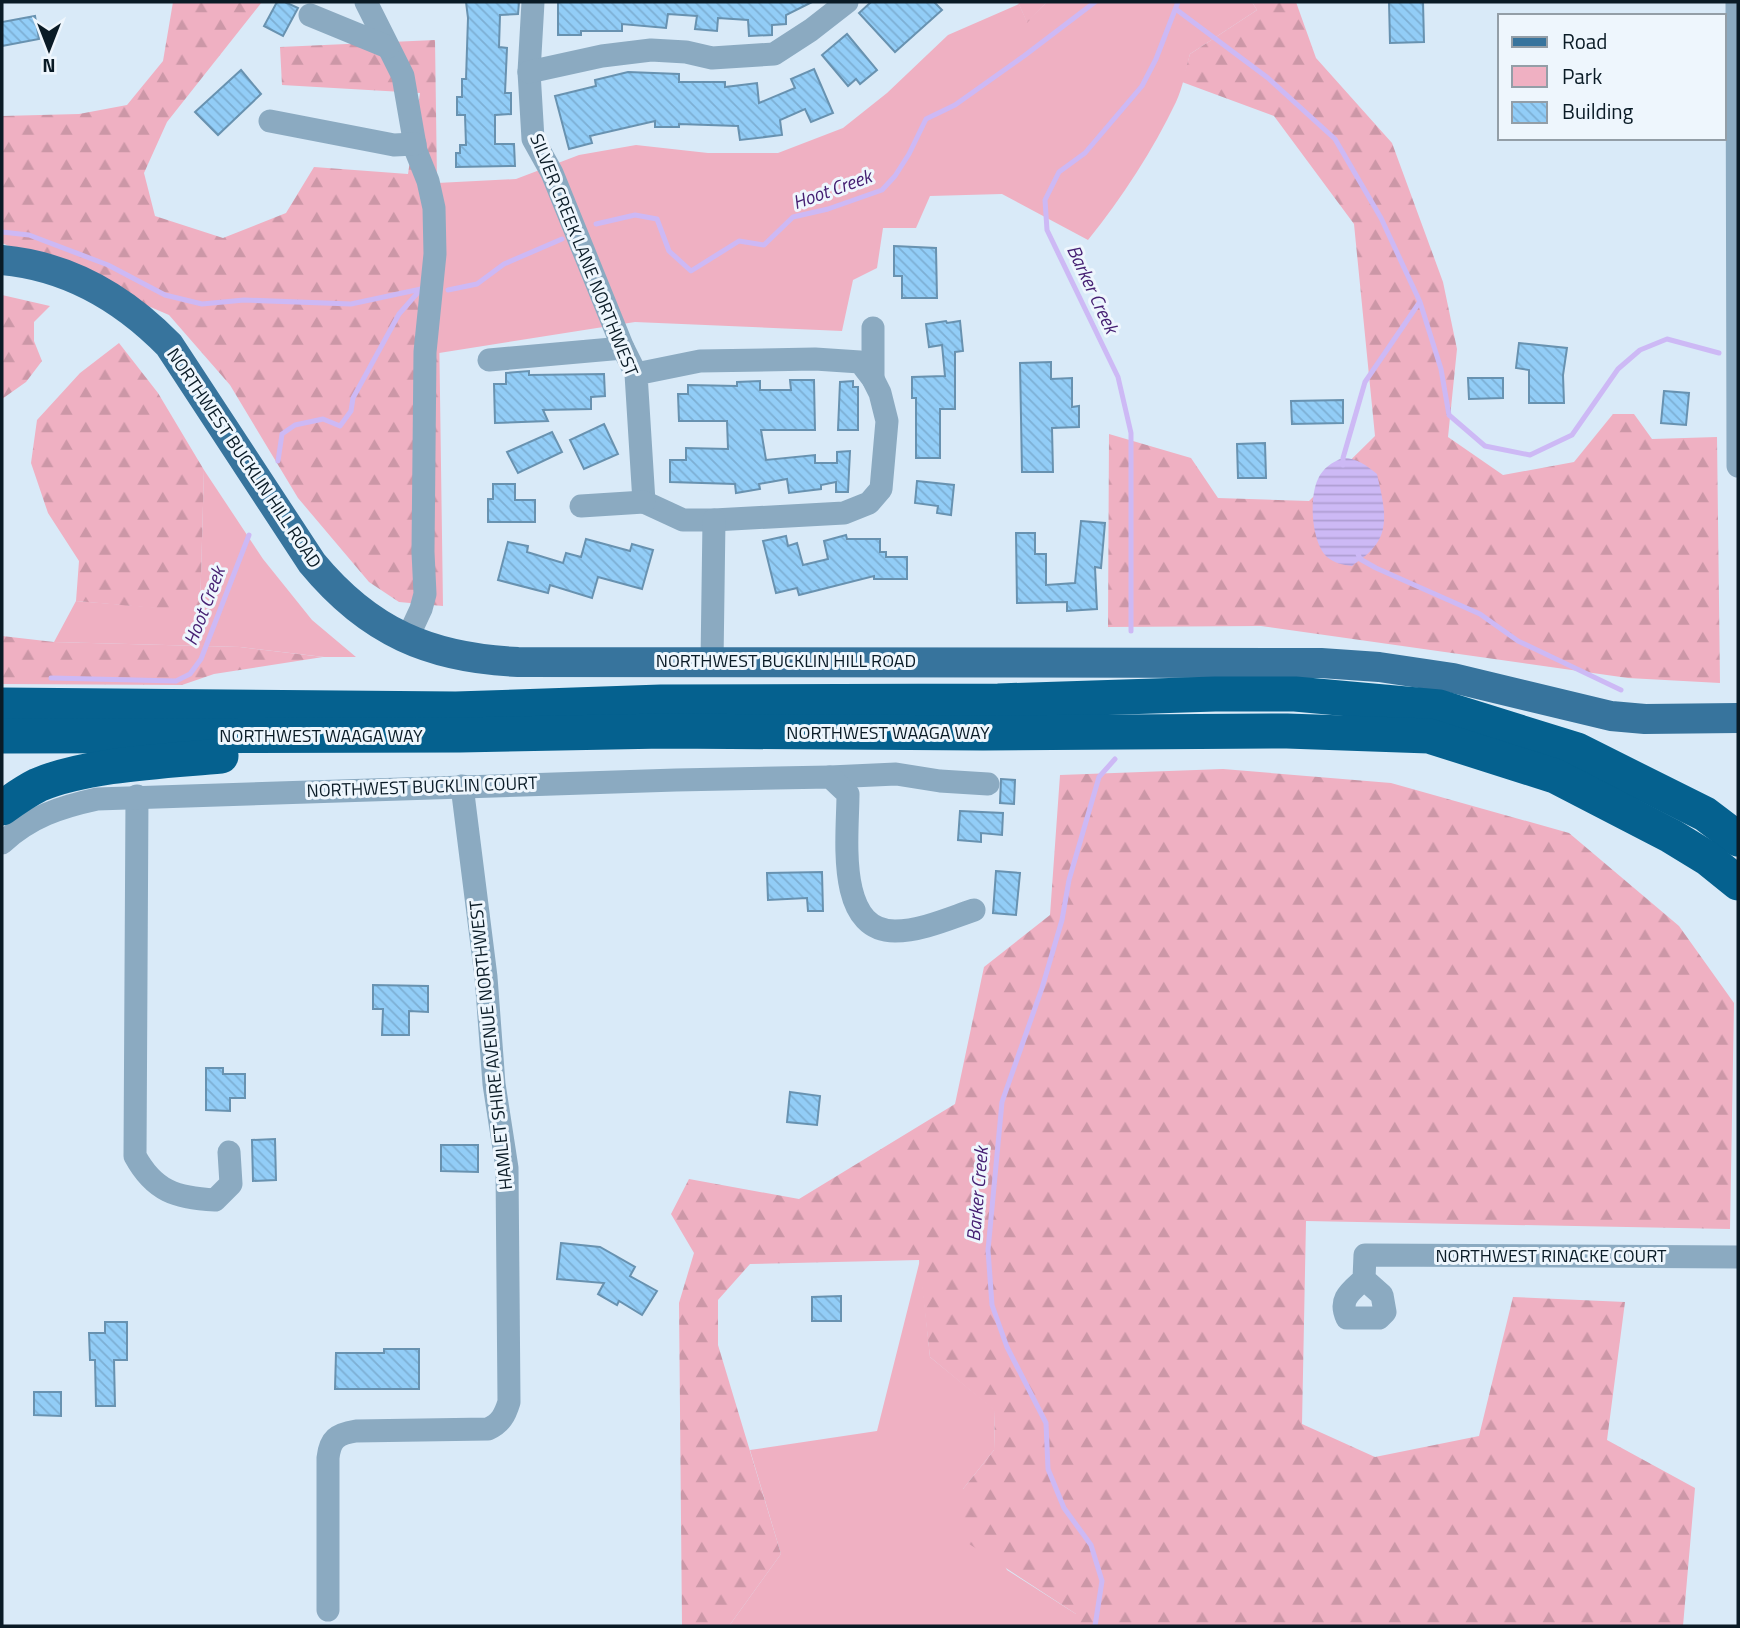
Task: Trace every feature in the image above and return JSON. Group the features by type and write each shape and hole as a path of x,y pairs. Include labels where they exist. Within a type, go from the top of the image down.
{"highway":[{"name":"NORTHWEST WAAGA WAY","path":"2,705 456,709 660,702 998,701 1295,694 1439,707 1577,750 1705,814 1738,839"},
{"path":"2,699 78,705"},
{"name":"NORTHWEST WAAGA WAY","path":"2,736 437,735 664,731 1287,731 1429,736 1555,776 1671,836 1707,858 1738,883"},
{"path":"2,808 38,785 62,777 108,768 437,735"},
{"path":"1707,858 1738,895"}],"main road":[{"name":"NORTHWEST BUCKLIN HILL ROAD","path":"2,260 38,267 90,285 115,298 158,333 169,345 321,573 357,608 407,639 440,651 488,660 1321,663 1379,667 1453,678 1611,716 1645,719 1738,718"}],"street":[{"path":"366,2 403,76 415,144 428,181 433,208 435,254 425,352 425,594 407,639"},
{"name":"SILVER CREEK LANE NORTHWEST","path":"533,2 529,72 533,139 552,173 623,348 636,373 644,502"},
{"path":"529,72 603,56 651,50 686,52 712,58 774,54 847,2"},
{"path":"1737,2 1738,466"},
{"path":"310,15 388,47"},
{"path":"270,121 394,145 415,144"},
{"path":"873,328 873,379"},
{"path":"489,360 623,348"},
{"path":"581,506 644,502 682,520 844,513 869,503 881,489 887,421 880,393 860,362 815,359 700,361 636,373"},
{"path":"712,662 714,520"},
{"name":"NORTHWEST BUCKLIN COURT","path":"2,842 18,828 40,815 64,806 97,799 137,796 896,774 940,781 988,784"},
{"path":"830,777 848,794 850,883 853,901 862,917 881,930 898,931 974,910"},
{"name":"HAMLET SHIRE AVENUE NORTHWEST","path":"328,1610 328,1458 329,1447 334,1438 356,1431 488,1429 499,1424 509,1402 507,1168 494,1084 486,977 462,786"},
{"path":"137,796 135,1156 142,1170 170,1193 191,1199 215,1200 231,1184 229,1152"},
{"name":"NORTHWEST RINACKE COURT","path":"1364,1279 1365,1255 1738,1257"}],"green space":[{"path":"173,2 262,2 167,122 144,173 155,216 223,238 286,213 314,167 408,174 420,93 282,85 280,47 435,40 443,606 399,602 369,582 298,498 230,385 169,315 2,243 2,116 79,114 127,105 163,61"},
{"path":"1018,2 1047,2 1027,23"},
{"path":"1047,2 1252,2 1257,10 1190,54 1178,96 1167,120 1125,191 1088,240 1002,194 930,196 916,228 883,228 877,268 853,280 842,331 635,322 439,353 437,183 516,179 579,155 636,145 708,153 778,153 843,128 887,93 948,35 1019,4 1027,22"},
{"path":"1252,2 1296,2 1316,58 1392,143 1443,282 1457,349 1448,437 1503,475 1574,462 1613,414 1634,414 1652,439 1717,437 1720,683 1628,678 1261,626 1108,627 1109,434 1191,458 1218,498 1309,501 1375,436 1354,224 1274,116 1182,82 1190,54 1257,10"},
{"path":"2,295 50,306 34,322 34,341 42,361 26,382 2,399"},
{"path":"119,343 158,393 204,470 200,612 76,601 79,561 48,513 31,463 37,420 80,373"},
{"path":"204,470 263,559 312,620 356,657 324,657 240,647 54,642 76,601 200,611"},
{"path":"2,636 54,642 240,647 323,657 214,674 182,685 2,684"},
{"path":"1223,769 1391,783 1569,833 1679,926 1734,1003 1730,1229 1306,1221 1302,1424 1375,1457 1479,1436 1513,1297 1625,1302 1607,1440 1695,1488 1683,1626 1076,1626 1076,1614 960,1538 963,1489 994,1450 995,1411 930,1357 919,1260 750,1264 718,1300 718,1345 781,1554 729,1626 682,1626 679,1303 694,1253 671,1214 689,1179 799,1199 955,1104 984,967 1050,915 1060,775"},
{"path":"920,1260 930,1357 995,1410 994,1450 963,1489 1007,1570 1076,1614 1076,1626 729,1626 781,1554 750,1450 877,1431"}],"shaded area":[{"path":"1343,458 1353,459 1377,474 1384,512 1379,540 1369,553 1352,566 1327,557 1318,541 1313,519 1313,497 1318,479 1328,466"}],"building":[{"path":"277,2 285,2 298,8 283,36 264,26"},
{"path":"466,2 519,2 518,14 500,15 499,47 507,48 505,93 511,93 511,114 495,115 495,144 514,144 515,166 456,167 456,153 460,153 460,145 466,145 465,115 457,115 457,97 462,97 462,79 466,79"},
{"path":"558,2 812,2 786,15 786,24 772,25 772,35 749,36 748,20 718,18 717,31 695,29 697,16 668,14 666,28 622,24 622,31 581,31 581,35 558,35"},
{"path":"871,2 934,2 942,10 895,52 859,13"},
{"path":"1389,2 1423,2 1424,42 1390,43"},
{"path":"35,16 39,39 2,46 2,22"},
{"path":"847,34 877,70 860,84 856,79 848,86 822,55"},
{"path":"814,69 833,113 811,122 805,109 780,120 782,135 740,140 738,126 679,124 679,127 655,127 655,121 590,136 592,143 569,149 555,96 596,86 595,80 628,72 679,74 679,82 725,82 725,87 757,83 759,103 795,88 791,79"},
{"path":"241,70 261,94 218,135 195,112"},
{"path":"894,246 936,248 937,298 902,298 902,276 894,276"},
{"path":"960,321 963,351 955,352 955,409 940,409 940,458 916,458 916,398 912,398 912,377 945,376 942,345 929,347 926,324"},
{"path":"1519,343 1567,348 1563,375 1564,403 1529,403 1529,370 1516,368"},
{"path":"1051,362 1051,379 1072,378 1072,407 1079,406 1079,427 1052,428 1053,472 1022,472 1020,363"},
{"path":"529,371 529,375 604,374 605,396 591,397 591,409 543,410 548,421 495,423 494,384 506,384 506,373"},
{"path":"1468,378 1503,378 1503,398 1469,399"},
{"path":"790,380 814,380 815,430 761,430 766,460 815,455 815,463 837,463 837,452 850,451 848,492 836,492 836,482 821,485 821,489 789,493 787,479 759,484 760,489 736,493 735,484 670,482 670,460 686,460 686,448 728,449 727,421 679,421 678,394 688,394 688,385 737,386 737,382 760,381 760,390 791,390"},
{"path":"853,381 853,387 858,387 858,430 838,430 840,382"},
{"path":"1664,391 1689,393 1686,425 1661,423"},
{"path":"1343,400 1343,423 1292,424 1291,401"},
{"path":"604,424 618,454 584,469 570,440"},
{"path":"552,432 562,452 518,473 507,452"},
{"path":"1265,443 1266,478 1238,478 1237,444"},
{"path":"917,481 954,485 951,515 937,513 938,506 915,503"},
{"path":"493,484 515,484 515,500 535,500 535,522 488,522 488,499 493,499"},
{"path":"1081,521 1105,523 1101,568 1095,567 1097,609 1067,611 1067,602 1017,603 1016,533 1035,533 1035,554 1046,554 1046,585 1075,583"},
{"path":"846,535 847,539 880,539 880,552 886,552 886,557 907,557 907,579 874,579 874,576 799,595 797,588 776,593 763,541 786,536 788,546 797,543 803,565 828,559 824,541"},
{"path":"586,539 630,551 632,544 653,550 642,589 598,577 592,598 550,585 548,593 498,580 508,542 528,546 527,552 563,563 566,553 581,557"},
{"path":"1001,779 1015,780 1014,804 1000,803"},
{"path":"960,811 1003,813 1002,835 981,833 981,842 958,840"},
{"path":"996,871 1020,873 1016,915 993,913"},
{"path":"822,872 823,911 808,911 807,898 768,900 767,873"},
{"path":"373,985 428,986 428,1012 409,1011 409,1035 382,1035 383,1009 373,1009"},
{"path":"206,1068 223,1068 223,1074 245,1074 245,1098 230,1098 230,1111 206,1110"},
{"path":"790,1092 820,1096 817,1125 787,1122"},
{"path":"275,1139 276,1180 253,1181 252,1140"},
{"path":"441,1145 478,1145 478,1172 441,1171"},
{"path":"561,1243 600,1247 635,1267 630,1276 657,1291 642,1315 619,1301 617,1305 598,1294 604,1283 557,1279"},
{"path":"841,1296 841,1321 812,1321 812,1297"},
{"path":"105,1322 127,1322 127,1360 114,1360 115,1406 96,1406 95,1360 90,1360 89,1333 105,1333"},
{"path":"384,1349 419,1349 419,1389 335,1389 336,1353 384,1353"},
{"path":"34,1392 61,1392 61,1416 34,1415"}],"waterway":[{"name":"Hoot Creek","path":"596,224 635,215 657,219 669,251 691,271 739,241 764,245 793,217 828,209 882,190 909,154 926,119 955,105 1095,2"},
{"name":"Barker Creek","path":"1131,631 1131,433 1118,377 1047,230 1045,200 1059,172 1085,153 1142,86 1156,59 1178,2"},
{"path":"1177,10 1268,78 1335,139 1381,218 1420,302 1441,369 1449,415 1485,446 1530,455 1572,435 1618,369 1640,350 1667,339 1719,353"},
{"path":"2,232 29,235 108,265 165,295 202,304 244,300 351,304 421,289"},
{"name":"Hoot Creek","path":"448,290 477,284 504,264 562,239"},
{"name":"Hoot Creek","path":"278,461 282,434 295,425 323,419 340,426 351,411 353,398 399,314 421,289"},
{"path":"1343,465 1365,382 1419,303"},
{"name":"Hoot Creek","path":"51,678 176,681 190,674 201,659 249,535"},
{"path":"1358,554 1360,559 1376,568 1480,614 1518,641 1621,690"},
{"name":"Barker Creek","path":"1095,1626 1102,1581 1091,1545 1064,1508 1048,1469 1046,1423 1007,1347 992,1305 988,1250 1002,1102 1042,988 1062,920 1069,880 1099,777 1115,759"}]}
